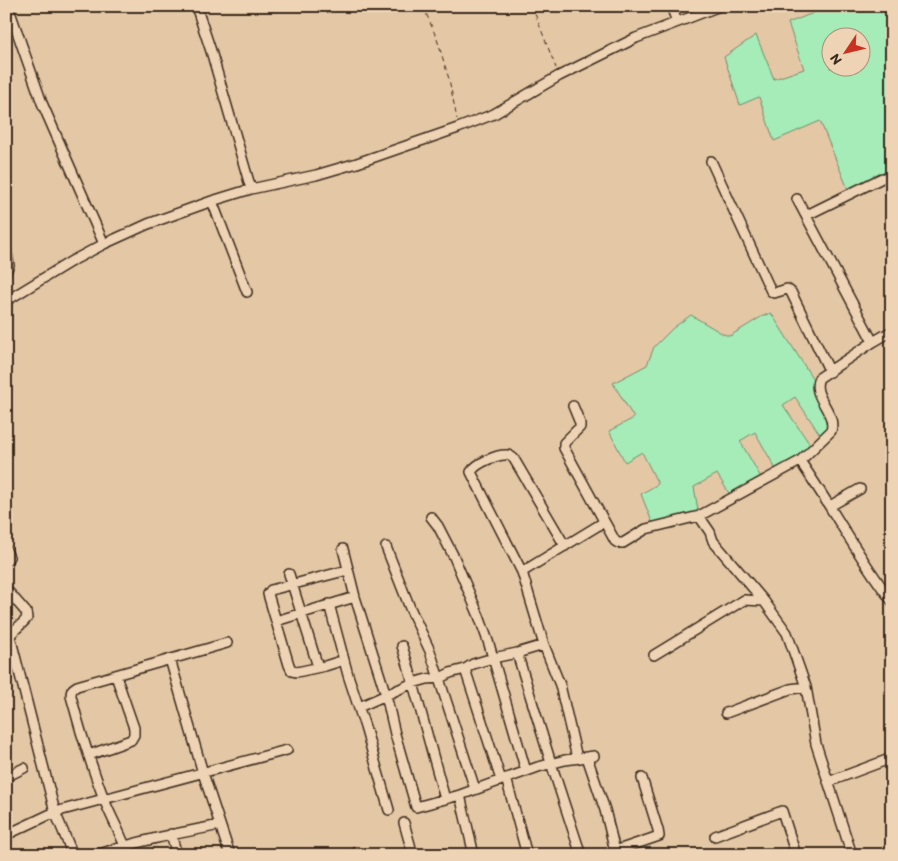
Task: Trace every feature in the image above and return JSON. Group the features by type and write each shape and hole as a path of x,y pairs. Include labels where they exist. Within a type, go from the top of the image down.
{"street":[{"path":"8,6 42,103 104,244"},
{"path":"196,6 251,189"},
{"path":"671,6 677,22"},
{"path":"6,300 70,262 148,224 251,189 316,175 357,163 458,128 494,114 559,76 636,38 720,6"},
{"path":"711,161 770,290 774,293 787,289 791,292 830,372"},
{"path":"807,215 882,178"},
{"path":"797,199 873,342"},
{"path":"212,201 247,292"},
{"path":"6,249 9,266 6,272"},
{"path":"573,406 580,427 564,443 564,448 615,541 618,543 623,542 646,529 699,516 800,461 831,431 833,425 832,419 818,392 816,384 819,378 892,331"},
{"path":"565,546 514,458 507,455 500,456 474,467 472,476 522,572 544,645 606,810 616,853 659,836 642,778"},
{"path":"800,461 865,563 892,601"},
{"path":"830,506 860,490"},
{"path":"699,516 710,532 713,541 764,602 787,633 806,686 816,744 852,855"},
{"path":"431,517 438,526 467,586 490,644 526,771"},
{"path":"522,572 604,522"},
{"path":"386,547 440,678 475,789"},
{"path":"6,550 9,557 6,561"},
{"path":"343,550 355,597 386,695 416,807 460,795 526,771 586,757"},
{"path":"344,660 297,672 292,671 288,665 268,594 269,591 292,584 348,570"},
{"path":"289,574 318,667"},
{"path":"6,589 20,604 28,618 10,636 55,812 73,855"},
{"path":"276,621 355,597"},
{"path":"654,655 744,600 764,602"},
{"path":"329,604 389,810"},
{"path":"127,850 103,798 70,696 72,689 227,643"},
{"path":"358,707 413,683 440,678 466,669 473,664 544,645"},
{"path":"402,646 445,799"},
{"path":"517,653 581,855"},
{"path":"170,659 203,773 230,855"},
{"path":"466,669 527,855"},
{"path":"89,755 131,740 134,735 134,728 116,676"},
{"path":"726,713 790,689 806,686"},
{"path":"6,835 55,812 287,750"},
{"path":"828,782 892,758"},
{"path":"6,777 24,768"},
{"path":"460,795 474,855"},
{"path":"715,836 782,811 796,855"},
{"path":"404,823 413,855"},
{"path":"98,855 127,850 171,834 220,825"},
{"path":"171,834 177,855"}],"path":[{"path":"422,6 438,39 449,79 458,128"},
{"path":"532,6 559,76"}],"green space":[{"path":"831,6 892,6 892,181 882,178 850,194 820,121 774,141 759,97 740,105 724,57 756,35 774,79 804,69 788,23"},
{"path":"771,313 816,384 832,419 823,439 795,397 783,405 813,449 778,473 755,432 740,441 763,481 732,498 717,474 694,487 699,516 654,527 641,494 658,484 642,452 625,462 609,431 634,418 613,383 647,365 654,347 673,328 691,315 723,334 730,336"}]}
